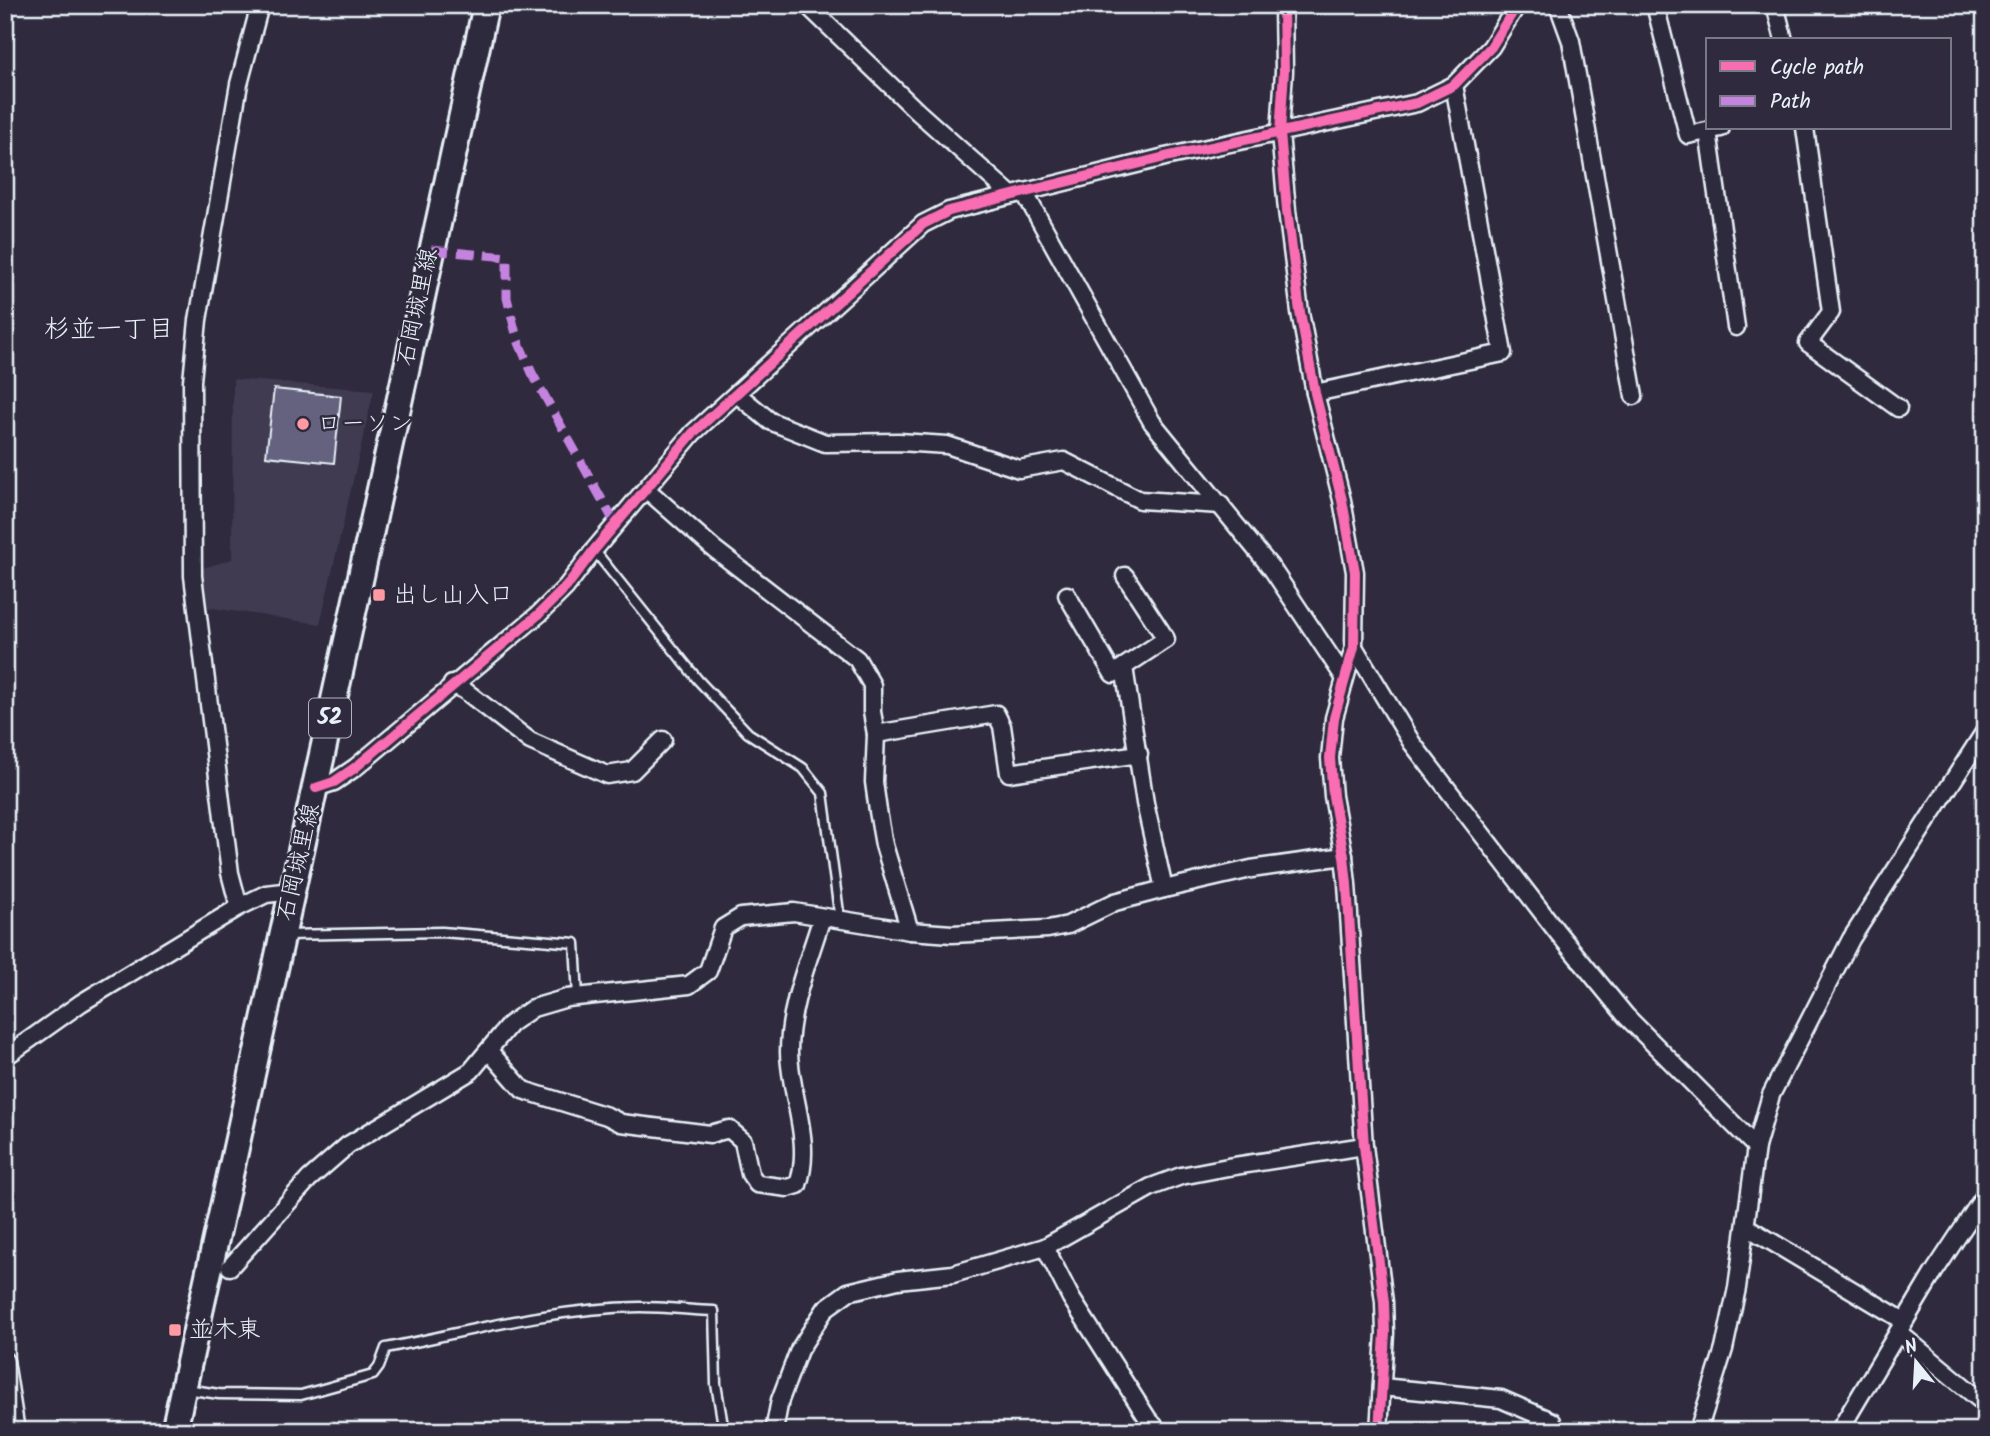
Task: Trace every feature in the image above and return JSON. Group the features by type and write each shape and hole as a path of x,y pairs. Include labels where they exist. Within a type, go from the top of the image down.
{"main road":[{"name":"石岡城里線","path":"174,1431 486,5"}],"street":[{"path":"239,907 230,873 193,576 192,381 198,320 239,84 260,5"},
{"path":"807,5 918,112 1018,194 1152,422 1272,569 1344,677"},
{"path":"1283,5 1284,60 1280,133 1295,273 1315,393 1342,500 1355,572 1354,647 1334,718 1330,758 1333,796 1345,856 1364,1146 1384,1302 1379,1431"},
{"path":"316,788 334,782 356,767 452,684 539,614 566,587 594,550 694,433 923,224 949,211 1165,157 1417,103 1454,85 1491,47 1517,5"},
{"path":"1558,5 1571,41 1634,396"},
{"path":"1655,5 1688,135 1710,130"},
{"path":"1775,5 1783,38"},
{"path":"1315,393 1503,353 1454,85"},
{"path":"1715,130 1736,327"},
{"path":"1805,130 1831,312 1808,343 1898,408"},
{"path":"737,394 770,421 825,443 899,442 947,445 1019,469 1064,461 1140,500 1221,505"},
{"path":"646,489 713,548 857,659 872,685 877,811 884,845 910,932"},
{"path":"1067,595 1113,674 1166,639 1125,576"},
{"path":"1354,647 1426,763 1558,933 1626,1016 1756,1147"},
{"path":"1124,667 1145,803 1164,888"},
{"path":"452,684 464,690 530,741 607,775 632,771 663,740"},
{"path":"876,734 996,714 1002,726 1009,773 1139,754"},
{"path":"1698,1431 1724,1349 1747,1227 1756,1147 1771,1095 1851,939 1985,731"},
{"path":"230,1268 309,1179 348,1145 471,1071 510,1024 533,1008 566,998 689,985 708,971 723,928 741,917 794,912 910,932 952,934 1048,929 1068,925 1115,902 1164,888 1251,869 1345,856"},
{"path":"5,1057 81,1003 239,907 266,894 292,891"},
{"path":"489,1051 523,1090 607,1116 621,1123 710,1134 729,1129 743,1141 750,1174 757,1184 789,1188 798,1185 802,1175 802,1119 794,1089 789,1051 797,993 822,917"},
{"path":"774,1431 780,1400 799,1350 826,1308 848,1292 898,1280 953,1274 1045,1247 1151,1187 1181,1176 1364,1146"},
{"path":"1839,1431 1901,1326 1985,1195"},
{"path":"1747,1227 1901,1326 1985,1404"},
{"path":"1045,1247 1071,1298 1148,1419 1159,1431"},
{"path":"5,1361 16,1431"},
{"path":"1382,1388 1501,1399 1552,1421 1549,1431"}],"lane":[{"path":"594,550 714,698 748,733 803,768 823,793 840,920"},
{"path":"282,935 442,932 575,943 578,997"},
{"path":"183,1389 219,1394 301,1395 373,1375 386,1348 505,1323 551,1315 638,1307 714,1311 716,1384 724,1431"}],"shaded area":[{"path":"233,379 374,390 320,624 205,607 200,569 232,559"}],"building":[{"path":"274,389 341,396 334,463 266,456"}],"marked path":[{"path":"431,250 507,257 507,298 517,338 532,373 616,525"}],"cycle path":[{"path":"1283,5 1284,71 1280,133 1287,210 1300,312 1315,393 1342,500 1355,572 1354,647 1334,718 1330,758 1333,796 1347,884 1364,1146 1384,1302 1385,1333 1379,1431"},
{"path":"316,788 334,782 356,767 539,614 566,587 693,433 923,224 949,211 1165,157 1417,103 1454,85 1491,47 1517,5"}],"place":[{"name":"ローソン","path":"303,424"},
{"name":"出し山入口","path":"379,595"},
{"name":"並木東","path":"175,1330"}],"district":[{"name":"杉並一丁目","path":"109,330"}]}
